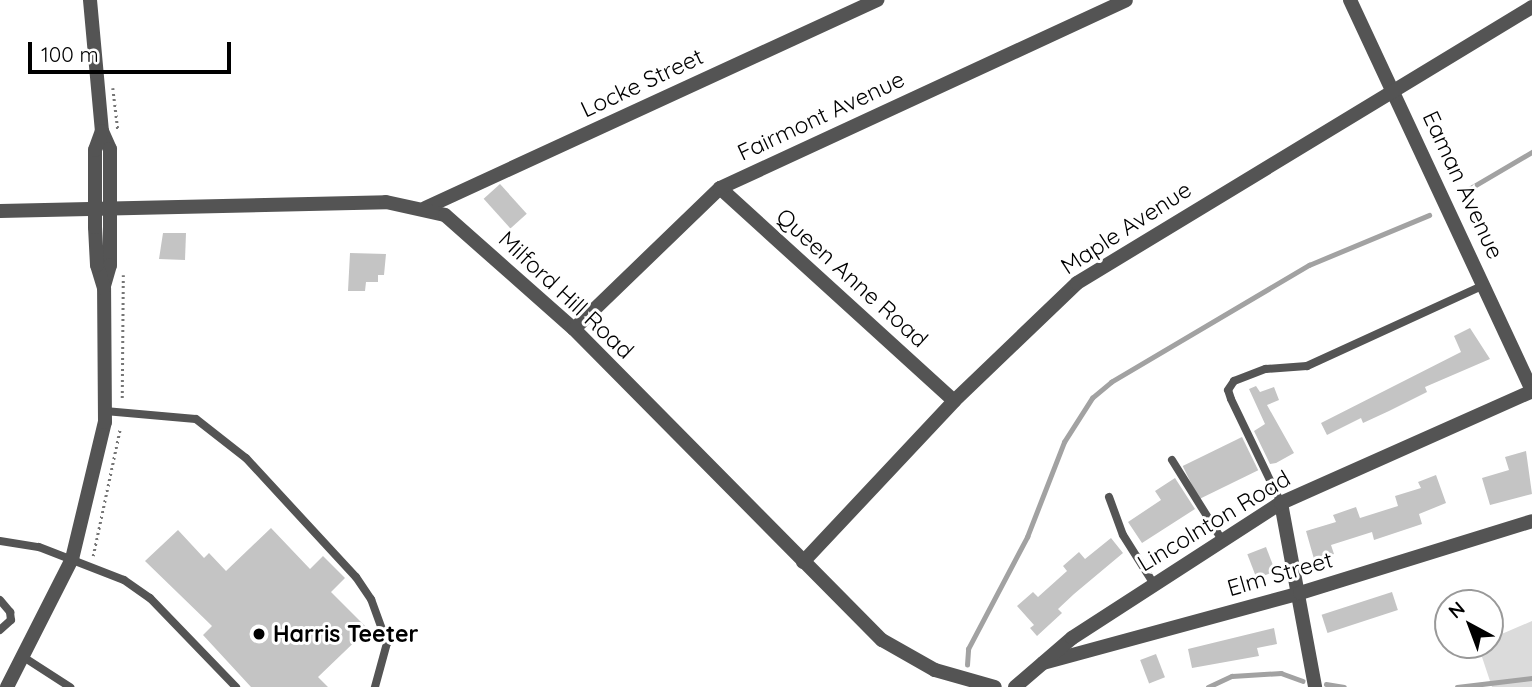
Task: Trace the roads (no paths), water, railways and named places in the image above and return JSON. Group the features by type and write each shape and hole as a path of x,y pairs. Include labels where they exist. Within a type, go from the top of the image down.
{"street":[{"path":"7,687 25,658 72,559 93,484 105,411 104,288 110,265 110,149 102,131 90,0"},
{"name":"Locke Street","path":"425,208 878,0"},
{"name":"Fairmont Avenue","path":"574,329 720,188 1126,0"},
{"name":"Eaman Avenue","path":"1350,0 1394,89 1532,390"},
{"name":"Maple Avenue","path":"803,562 954,401 1077,283 1532,6"},
{"path":"102,131 95,150 97,265 104,288"},
{"name":"Queen Anne Road","path":"720,188 954,401"},
{"name":"Milford Hill Road","path":"0,211 386,202 425,208 460,226 574,329 883,640 935,670 995,687"},
{"name":"Lincolnton Road","path":"1015,687 1039,664 1154,584 1281,502 1532,390"},
{"path":"1281,502 1300,593 1315,687"},
{"name":"Elm Street","path":"1039,664 1300,593 1532,521"}],"lane":[{"path":"1281,502 1231,399 1228,390 1234,381 1265,369 1307,366 1484,285"},
{"path":"105,411 196,419 246,458 356,577 371,599 387,643 375,687"},
{"path":"1172,460 1222,540"},
{"path":"1109,497 1123,536 1154,584"},
{"path":"0,541 28,544 124,580 150,598 236,687"},
{"path":"0,600 10,612 10,620 0,630"},
{"path":"25,658 70,687"}],"waterway":[{"path":"1464,192 1532,152"},
{"path":"967,665 968,649 1027,537 1064,442 1092,398 1111,382 1309,265 1429,215"},
{"path":"1208,687 1232,676 1281,673 1303,681"},
{"path":"1457,687 1532,678"},
{"path":"1326,684 1344,687"}],"place":[{"name":"Harris Teeter","path":"259,634"}]}
